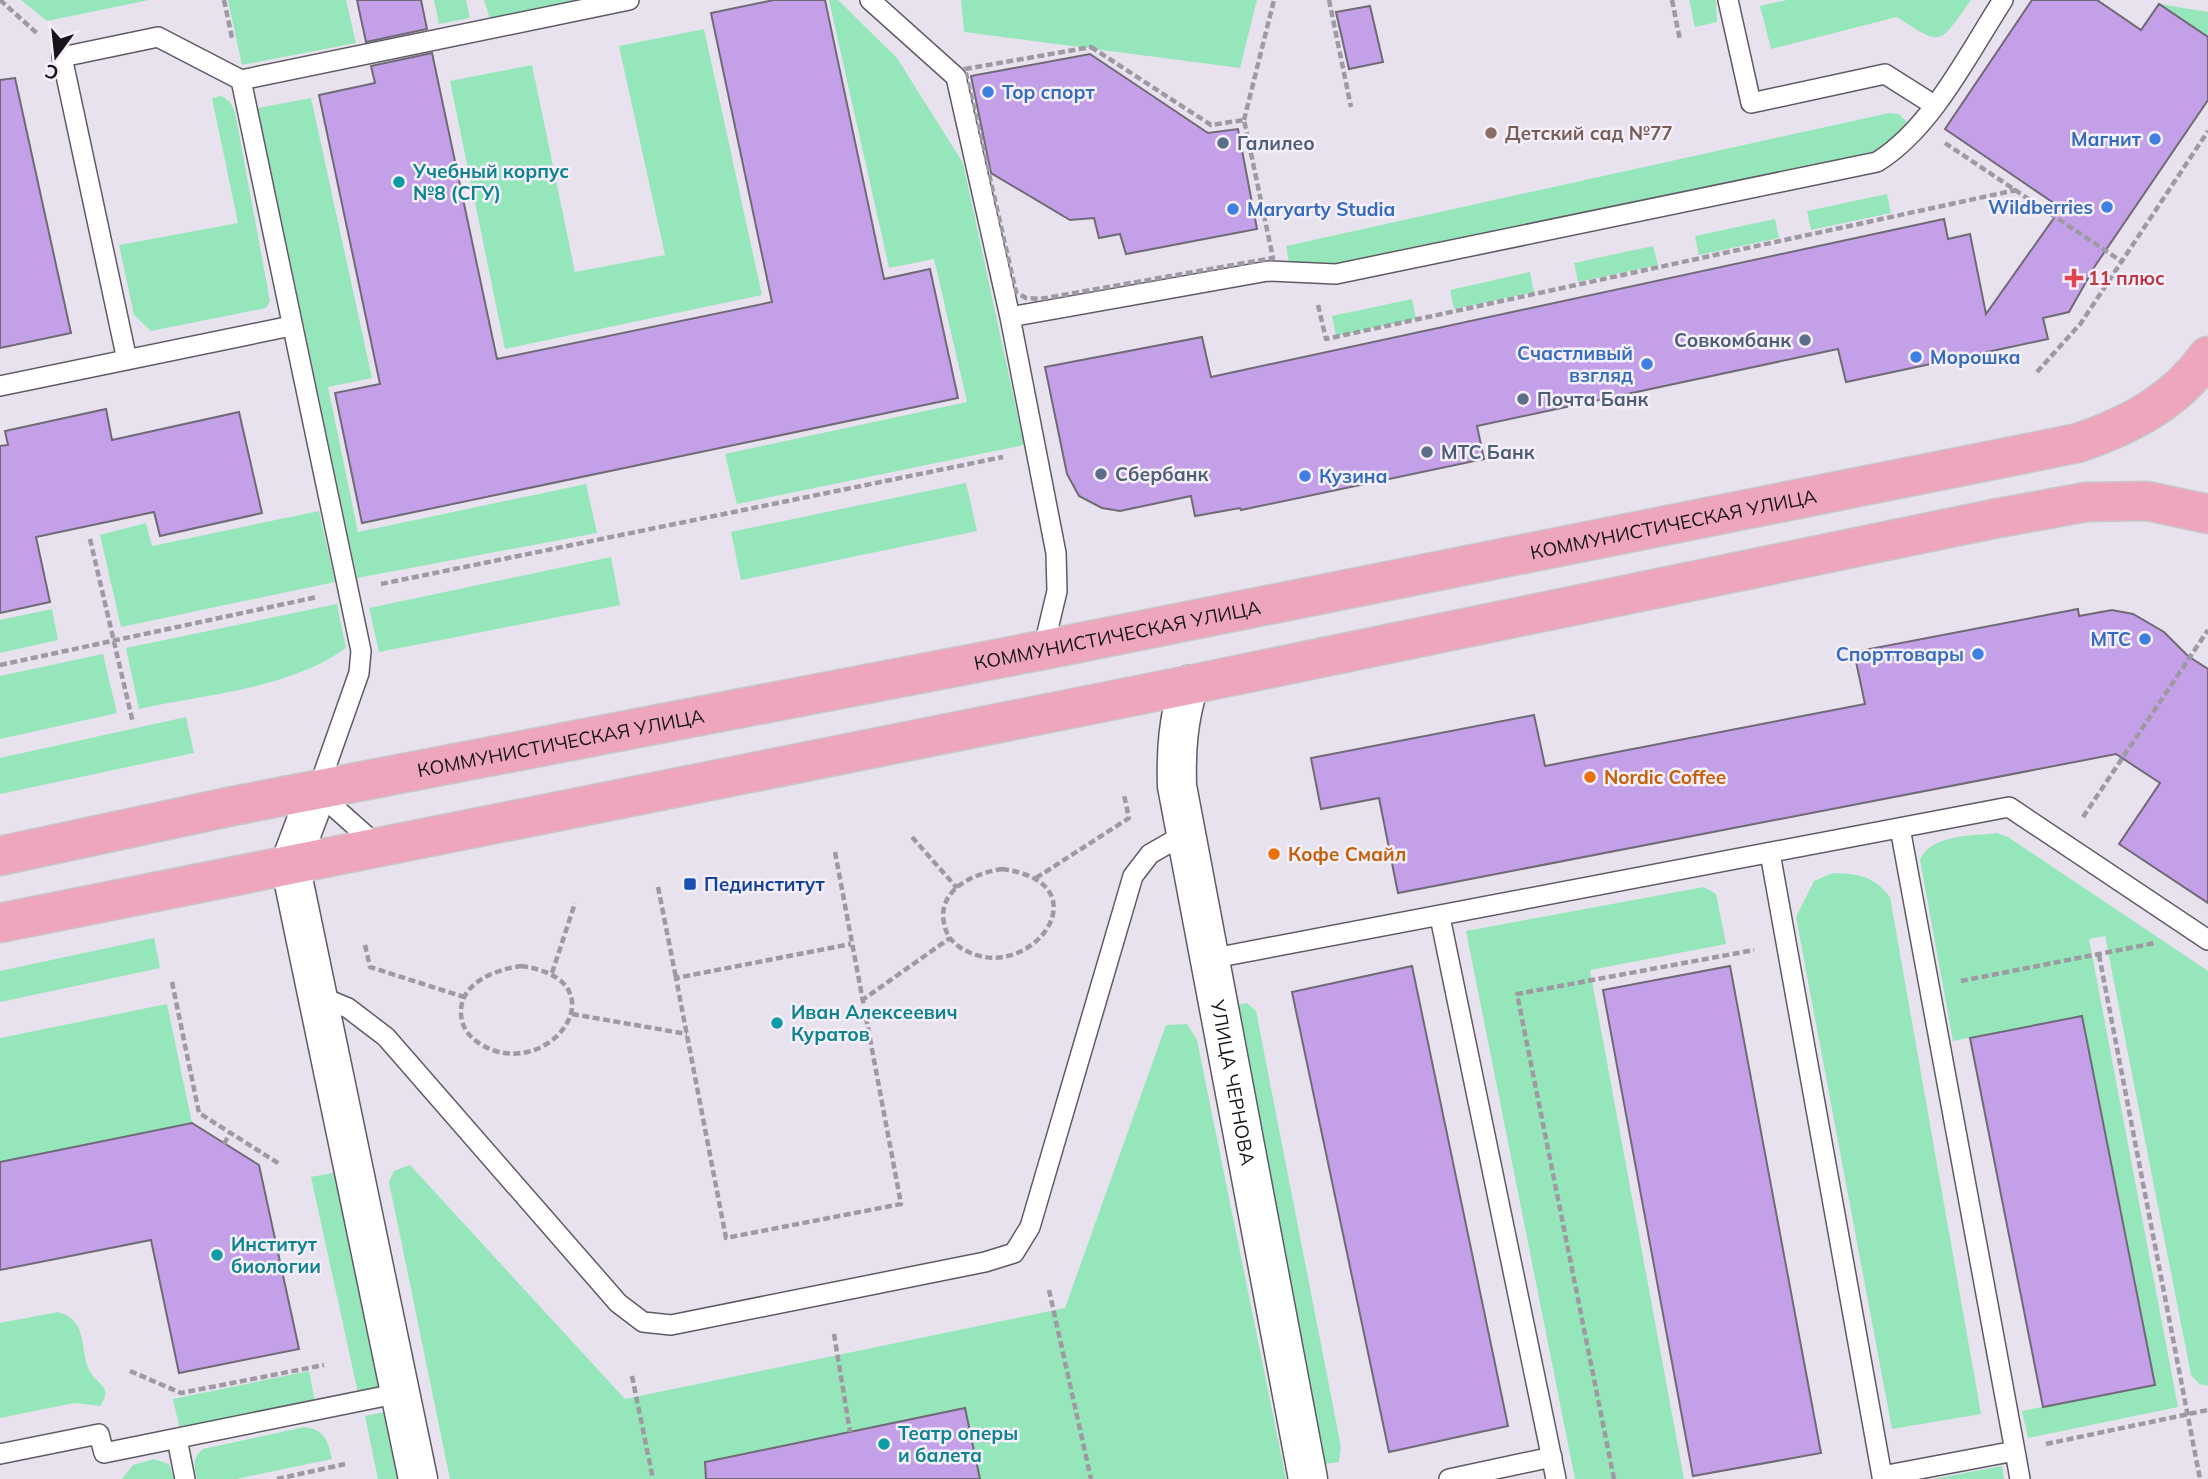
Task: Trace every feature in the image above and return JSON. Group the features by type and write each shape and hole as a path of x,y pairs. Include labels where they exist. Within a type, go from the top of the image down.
{"main road":[{"name":"КОММУНИСТИЧЕСКАЯ УЛИЦА","path":"0,856 2078,443 2122,428 2161,406 2208,356"},
{"path":"0,923 2086,502 2147,501 2208,514"}],"street":[{"name":"УЛИЦА ЧЕРНОВА","path":"1189,685 1179,714 1175,745 1177,786 1308,1479"},
{"path":"317,792 290,864 418,1479"}],"lane":[{"path":"127,360 62,57 158,37 241,80 629,0"},
{"path":"870,0 956,77 1010,317 1056,553 1057,591 1043,650"},
{"path":"1728,0 1751,103 1885,74 1934,105"},
{"path":"1010,317 1268,271 1336,274 1877,162 1900,148 1920,127 2003,0"},
{"path":"241,80 361,651 359,673 317,792 379,847"},
{"path":"0,386 291,326"},
{"path":"1209,958 2009,807 2203,937"},
{"path":"1900,828 2020,1479"},
{"path":"319,996 348,1008 386,1037 618,1303 643,1322 671,1325 985,1262 1014,1253 1030,1227 1133,876 1150,854 1185,834"},
{"path":"1770,853 1875,1478 2015,1451"},
{"path":"1440,916 1556,1479"},
{"path":"0,1454 99,1434 104,1454 400,1393"},
{"path":"177,1439 185,1479"},
{"path":"1449,1479 1552,1457"}],"path":[{"path":"0,0 62,57"},
{"path":"1244,120 1211,125 1091,47 965,69 1016,292 1026,298 1040,299 1273,258 1244,120 1274,0"},
{"path":"1329,0 1351,107"},
{"path":"1672,0 1680,40"},
{"path":"1920,127 2122,261"},
{"path":"2036,372 2081,323 2208,131"},
{"path":"1310,273 1326,340 2016,190"},
{"path":"671,524 1035,450"},
{"path":"90,539 134,723"},
{"path":"2065,844 2208,630"},
{"path":"1036,878 1129,818 1124,795"},
{"path":"912,837 957,888"},
{"path":"658,887 726,1238 901,1204 835,852"},
{"path":"1003,869 1036,878 1052,897 1056,909 1045,934 1034,945 1019,953 981,956 966,951 950,938 942,915 947,898 957,888 984,872 1003,869"},
{"path":"552,972 575,904"},
{"path":"1929,987 2203,937"},
{"path":"861,1001 950,938"},
{"path":"676,978 851,944"},
{"path":"1614,1479 1517,995 1786,944"},
{"path":"365,945 370,967 464,997"},
{"path":"2099,955 2200,1479"},
{"path":"521,966 552,972 571,992 572,1014 564,1031 552,1042 537,1049 499,1052 471,1038 460,1011 464,997 477,983 502,968 521,966"},
{"path":"172,982 199,1113 281,1165"},
{"path":"572,1014 687,1034"},
{"path":"224,1144 230,1133"},
{"path":"1049,1290 1091,1479"},
{"path":"834,1334 850,1432"},
{"path":"130,1371 181,1393 324,1365"},
{"path":"632,1376 653,1479"},
{"path":"2015,1451 2208,1410"},
{"path":"277,1479 345,1464"}],"green space":[{"path":"21,0 149,0 47,21"},
{"path":"228,0 346,0 356,43 242,65"},
{"path":"434,0 466,0 470,18 439,24"},
{"path":"484,0 593,0 490,19"},
{"path":"829,0 838,0 897,58 963,163 1024,445 737,504 725,454 967,402 934,259 889,268"},
{"path":"961,0 1257,0 1240,68 964,32"},
{"path":"1689,0 1716,0 1717,22 1695,27"},
{"path":"1787,0 1971,0 1953,26 1940,37 1924,34 1897,17 1771,49 1760,6"},
{"path":"2159,4 2208,12 2208,37"},
{"path":"704,29 762,295 505,349 450,81 532,65 575,272 665,255 619,46"},
{"path":"222,96 230,102 235,112 270,301 266,308 151,331 134,315 119,245 238,223 212,98"},
{"path":"311,98 372,378 328,387 358,532 586,484 597,533 357,578 258,108"},
{"path":"1889,113 1899,114 1906,121 1906,127 1871,154 1330,266 1289,263 1286,246"},
{"path":"1887,194 1891,213 1811,230 1807,211"},
{"path":"1775,219 1779,238 1699,255 1695,236"},
{"path":"1653,246 1658,265 1578,282 1574,263"},
{"path":"1530,272 1534,292 1454,309 1450,290"},
{"path":"1412,299 1416,319 1336,336 1332,316"},
{"path":"966,483 977,531 741,580 731,532"},
{"path":"319,511 335,582 121,627 100,535 146,523 152,546"},
{"path":"611,557 620,605 379,652 369,608"},
{"path":"337,604 346,648 324,662 299,673 247,688 139,709 126,648"},
{"path":"52,609 58,640 0,653 0,620"},
{"path":"103,654 117,713 0,739 0,676"},
{"path":"186,717 194,753 0,794 0,758"},
{"path":"1997,833 2008,837 2208,971 2208,1386 2199,1384 2191,1375 2105,936 2089,939 2178,1407 2028,1438 2022,1411 2155,1384 2082,1016 1953,1041 1920,860 1925,851 1943,841"},
{"path":"1833,873 1851,874 1872,880 1890,897 1981,1414 1892,1429 1796,917 1814,881"},
{"path":"1704,887 1716,894 1726,944 1590,970 1684,1479 1575,1479 1466,931"},
{"path":"154,938 160,968 0,1002 0,971"},
{"path":"1247,1003 1256,1011 1341,1447 1339,1462 1324,1464 1237,1005"},
{"path":"167,1004 192,1123 0,1162 0,1038"},
{"path":"1187,1024 1197,1040 1286,1479 450,1479 389,1182 394,1171 410,1165 625,1399 1065,1308 1166,1025"},
{"path":"338,1172 385,1387 358,1393 311,1177"},
{"path":"58,1312 74,1321 78,1327 88,1368 105,1390 100,1406 74,1403 0,1418 0,1323"},
{"path":"309,1371 315,1402 180,1430 173,1399"},
{"path":"390,1411 405,1479 378,1479 365,1416"},
{"path":"304,1427 321,1433 329,1446 332,1459 236,1479 197,1479 195,1462 203,1449"},
{"path":"154,1459 169,1464 174,1479 122,1479 133,1465"},
{"path":"2002,1466 2004,1479 1933,1479"}],"building":[{"path":"357,0 421,0 427,29 366,42"},
{"name":"Учебный корпус №8 (СГУ)","path":"774,0 825,0 884,279 930,269 958,398 362,523 335,393 380,384 319,95 375,83 371,66 432,53 497,359 772,302 711,13"},
{"path":"2032,0 2097,0 2141,30 2159,4 2208,37 2208,100 2095,266 2069,312 2043,318 2048,339 1846,382 1838,349 1477,426 1484,459 1241,510 1240,508 1195,516 1191,496 1120,511 1102,508 1079,496 1067,474 1045,367 1202,337 1211,377 1944,219 1948,239 1970,234 1986,314 2061,208 1945,129"},
{"path":"1370,6 1383,62 1349,69 1336,12"},
{"path":"1090,54 1208,133 1238,129 1257,229 1126,254 1120,234 1099,238 1094,218 1070,220 991,173 971,76"},
{"path":"15,78 71,333 0,348 0,80"},
{"path":"106,409 112,440 239,412 262,513 160,536 154,512 36,537 50,602 0,613 0,446 8,445 5,431"},
{"path":"2078,609 2079,616 2112,610 2133,614 2164,632 2188,656 2208,669 2208,903 2119,844 2160,783 2116,754 1398,893 1379,798 1321,809 1311,758 1534,715 1545,766 1865,704 1854,652"},
{"path":"1412,966 1508,1426 1389,1452 1292,992"},
{"path":"1730,966 1821,1453 1693,1476 1603,990"},
{"path":"2082,1016 2155,1385 2043,1407 1970,1038"},
{"name":"Институт биологии","path":"192,1123 259,1165 299,1349 179,1373 151,1240 0,1270 0,1162"},
{"name":"Театр оперы и балета","path":"965,1408 980,1479 706,1479 705,1462"}],"place":[{"name":"Top спорт","path":"988,92"},
{"name":"Детский сад №77","path":"1491,133"},
{"name":"Магнит","path":"2155,139"},
{"name":"Галилео","path":"1223,143"},
{"name":"Учебный корпус №8 (СГУ)","path":"399,182"},
{"name":"Wildberries","path":"2107,207"},
{"name":"Maryarty Studia","path":"1233,209"},
{"name":"11 плюс","path":"2074,278"},
{"name":"Совкомбанк","path":"1805,340"},
{"name":"Морошка","path":"1916,357"},
{"name":"Счастливый взгляд","path":"1647,364"},
{"name":"Почта Банк","path":"1523,399"},
{"name":"МТС Банк","path":"1427,452"},
{"name":"Сбербанк","path":"1101,474"},
{"name":"Кузина","path":"1305,476"},
{"name":"МТС","path":"2145,639"},
{"name":"Спорттовары","path":"1978,654"},
{"name":"Nordic Coffee","path":"1590,777"},
{"name":"Кофе Смайл","path":"1274,854"},
{"name":"Пединститут","path":"690,884"},
{"name":"Иван Алексеевич Куратов","path":"777,1023"},
{"name":"Институт биологии","path":"217,1255"},
{"name":"Театр оперы и балета","path":"884,1444"}]}
